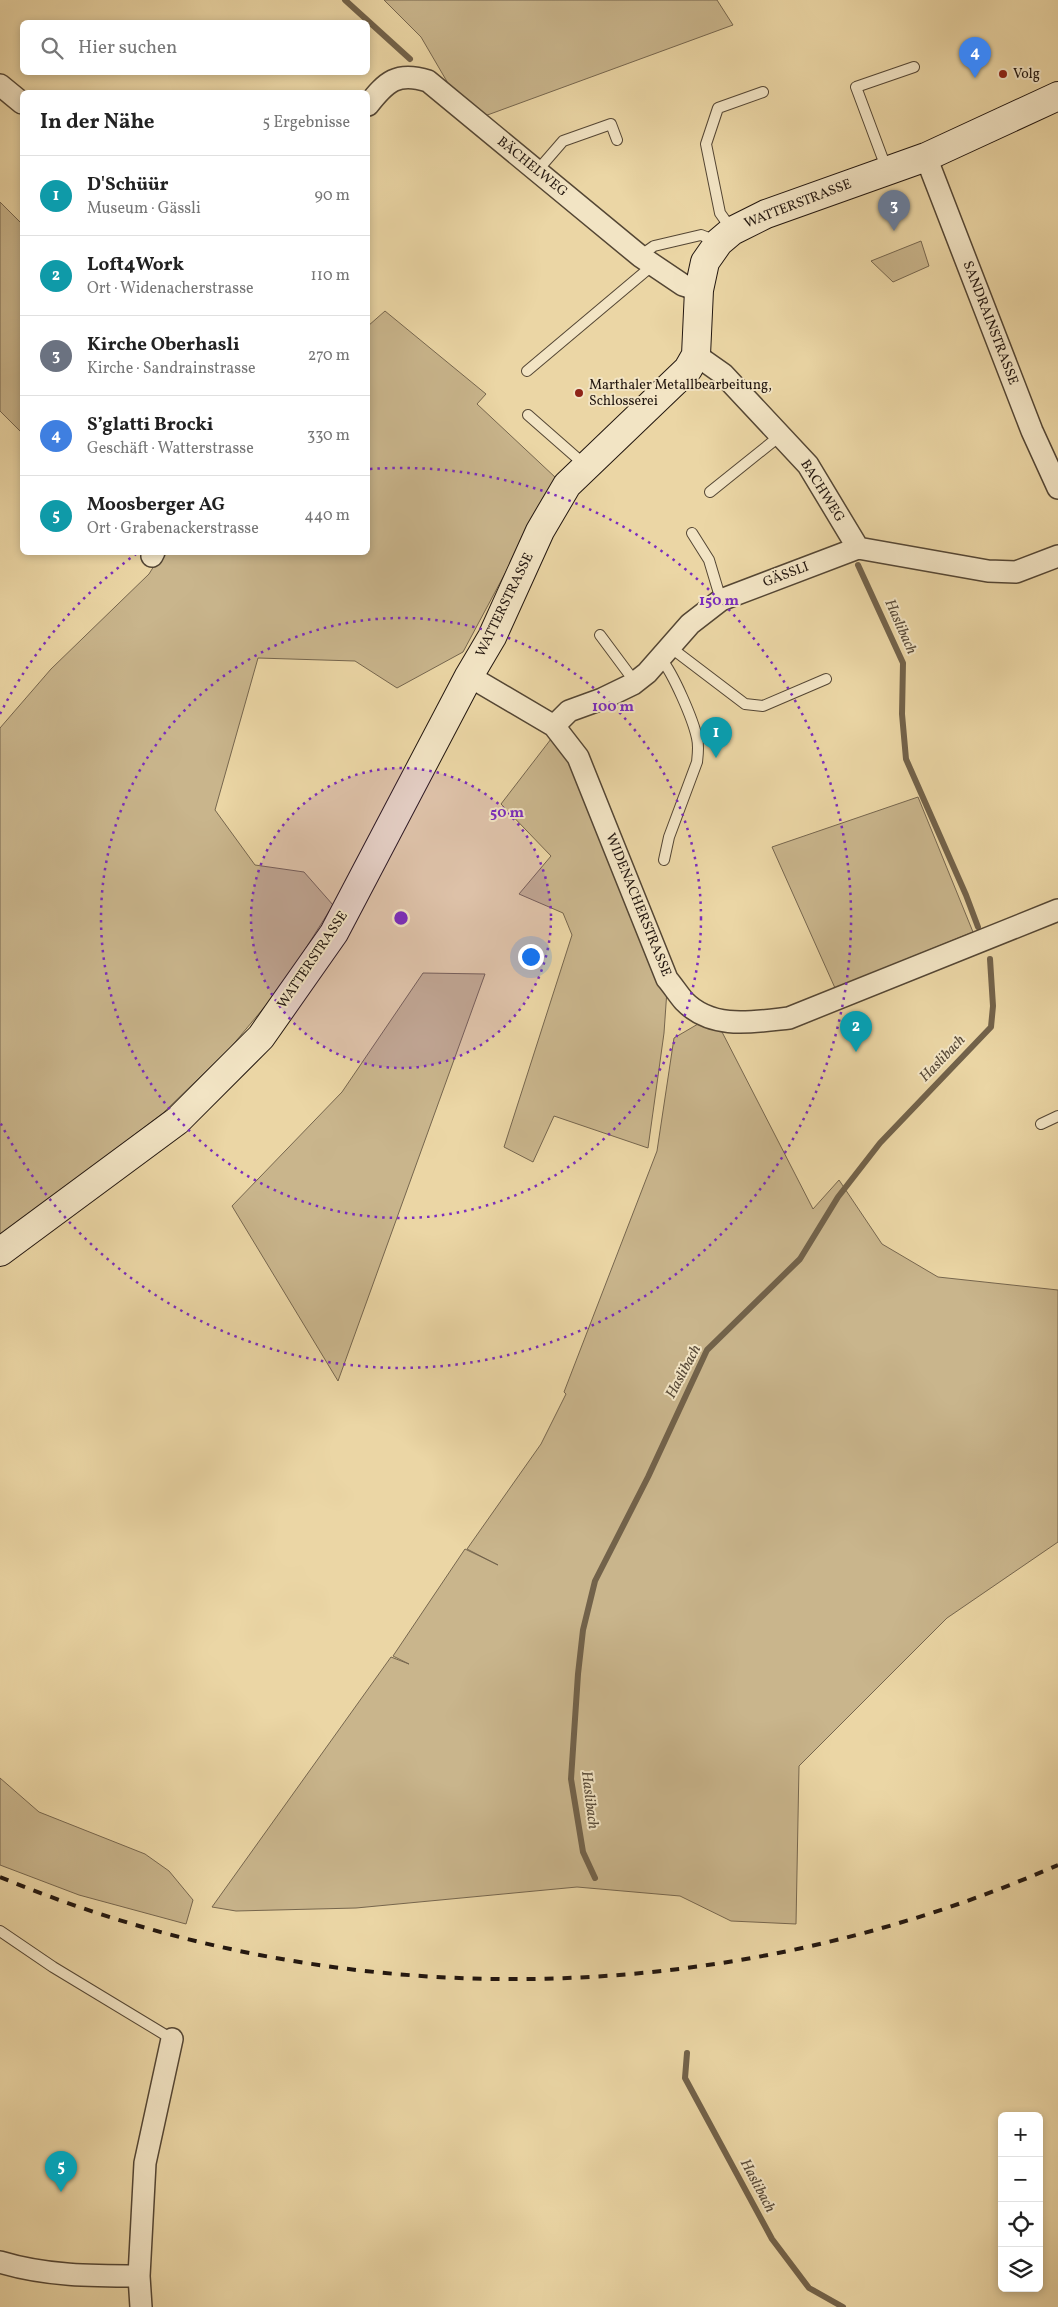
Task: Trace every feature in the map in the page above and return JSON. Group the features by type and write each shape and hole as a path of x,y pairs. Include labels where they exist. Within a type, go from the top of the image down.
{"street":[{"name":"BÄCHELWEG","path":"370,103 382,87 398,78 414,76 428,81 646,260 682,286 699,290"},
{"path":"0,86 20,101"},
{"name":"WATTERSTRASSE","path":"0,1252 176,1122 261,1036 334,933 492,637 540,531 567,485 688,369 696,354 699,290 705,262 726,237 766,214 926,157 1058,96"},
{"name":"SANDRAINSTRASSE","path":"926,157 1032,431 1058,488"},
{"name":"BACHWEG","path":"696,354 724,374 808,465 858,548"},
{"path":"858,548 988,571 1016,572 1058,556"},
{"name":"GÄSSLI","path":"554,726 568,712 602,699 633,684 666,653 690,624 721,600 858,548"},
{"name":"WIDENACHERSTRASSE","path":"470,676 554,726 578,757 667,979 686,1002 714,1020 745,1023 789,1018 1058,910"},
{"path":"140,2307 139,2276 144,2163 172,2039"},
{"path":"0,2262 44,2272 80,2276 139,2276"}],"lane":[{"path":"887,170 856,86 914,67"},
{"path":"527,371 646,260 654,246 701,235 726,237 706,144 718,108 763,92"},
{"path":"537,171 562,142 610,124 617,140"},
{"path":"528,415 586,466"},
{"path":"710,492 781,435"},
{"path":"692,533 709,560 721,600"},
{"path":"600,635 629,674 633,684"},
{"path":"666,653 745,704 754,707 763,706 826,679"},
{"path":"664,860 669,837 697,762 698,749 697,736 670,669 666,653"},
{"path":"1042,1124 1058,1116"},
{"path":"0,1931 53,1967 172,2039"}],"shaded area":[{"path":"384,0 717,0 733,25 482,117 456,97 421,37"},
{"path":"0,202 20,222 20,431 0,411"},
{"path":"921,241 929,266 893,282 871,261"},
{"path":"385,311 486,394 477,404 556,478 463,652 397,688 355,661 258,658 215,810 255,865 304,872 333,905 282,986 231,1047 163,1113 0,1237 0,728 51,669 149,574 161,555 370,555 370,324"},
{"path":"551,739 573,764 667,990 664,1033 648,1148 554,1116 533,1162 504,1147 572,935 563,913 519,894 551,856 501,804"},
{"path":"918,797 973,932 835,988 772,847"},
{"path":"423,973 485,974 338,1381 232,1206 342,1092"},
{"path":"698,1024 721,1030 813,1209 839,1180 882,1244 938,1277 1058,1290 1058,1542 947,1618 799,1766 796,1924 731,1921 680,1896 577,1887 356,1908 236,1911 212,1907 391,1657 409,1664 393,1656 465,1549 498,1565 467,1549 541,1444 566,1394 564,1392 657,1151 674,1038"},
{"path":"0,1778 39,1812 145,1854 169,1871 193,1900 186,1924 79,1895 0,1865"}],"waterway":[{"name":"Haslibach","path":"345,0 367,20"},
{"name":"Haslibach","path":"370,23 410,59"},
{"name":"Haslibach","path":"858,565 903,663 902,714 906,759 966,895 978,927"},
{"name":"Haslibach","path":"595,1878 583,1852 571,1779 583,1630 595,1581 648,1477 707,1350 800,1259 838,1197 880,1143 991,1027 993,1006 990,959"},
{"name":"Haslibach","path":"687,2053 685,2078 772,2239 809,2288 843,2307"}],"railway":[{"path":"0,1877 129,1923 261,1955 395,1974 530,1979 665,1971 799,1949 930,1914 1058,1865"}],"place":[{"name":"Volg","path":"1003,74"},
{"name":"S’glatti Brocki","path":"975,78"},
{"name":"Kirche Oberhasli","path":"894,231"},
{"name":"Marthaler Metallbearbeitung, Schlosserei","path":"579,393"},
{"name":"D'Schüür","path":"716,758"},
{"name":"Loft4Work","path":"856,1052"},
{"name":"Moosberger AG","path":"61,2192"}]}
